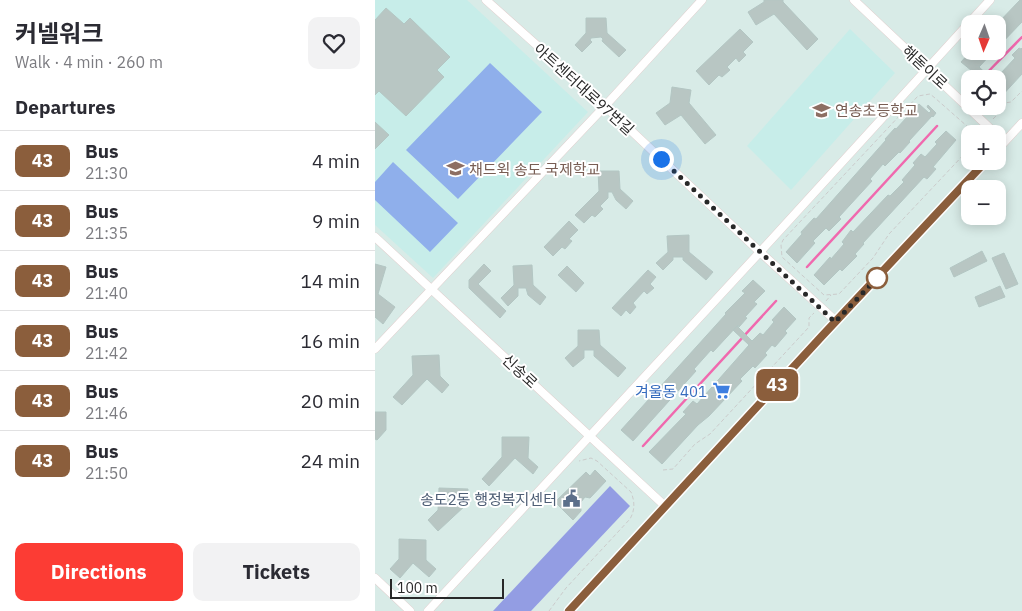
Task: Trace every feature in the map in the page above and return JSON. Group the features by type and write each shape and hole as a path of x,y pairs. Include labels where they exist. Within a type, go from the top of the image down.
{"street":[{"name":"아트센터대로97번길","path":"486,0 605,106 835,322"},
{"path":"375,349 605,106 702,0"},
{"name":"해돋이로","path":"854,0 987,125"},
{"path":"428,611 990,0"},
{"path":"1006,141 1022,123"},
{"path":"569,611 835,322 979,170"},
{"name":"신송로","path":"375,238 665,506"},
{"path":"376,582 410,611"}],"path":[{"path":"996,117 998,114 997,104 1011,102 1022,91"},
{"path":"961,158 889,234 877,252 839,294 824,294 782,257 781,245 783,240 918,96 930,94 965,125"},
{"path":"827,300 832,294"},
{"path":"663,470 673,469 695,444 710,434 809,327 809,318 815,312"},
{"path":"549,611 566,588 630,519 634,510 634,498 631,492 597,460 591,458 575,462"}],"shaded area":[{"name":"채드윅 송도 국제학교","path":"375,0 467,0 588,112 433,278 375,225"},
{"name":"연송초등학교","path":"850,29 895,73 791,190 747,146"},
{"path":"490,63 542,112 458,199 406,150"},
{"path":"393,162 458,223 430,252 375,200 375,182"},
{"path":"610,486 630,506 531,611 493,611"}],"building":[{"path":"764,0 783,0 818,39 807,50 774,14 756,25 748,12 764,2"},
{"path":"1022,0 1022,22 1006,39 1006,15"},
{"path":"386,8 404,24 410,18 450,57 437,70 444,77 406,116 379,91 375,95 375,20"},
{"path":"586,18 606,18 607,33 626,50 619,57 602,41 601,37 591,38 592,42 582,52 575,45 586,33"},
{"path":"740,29 753,42 743,52 746,55 739,62 736,58 727,67 730,70 722,77 719,75 709,85 696,71"},
{"path":"1019,48 1022,48 1022,74 1006,91 1006,70 1004,70 1015,58 1012,55"},
{"path":"963,60 986,60 979,67 982,70 971,70 961,62"},
{"path":"672,87 691,90 689,103 716,135 705,144 681,115 665,125 656,113 670,103"},
{"path":"919,104 929,113 931,111 927,107 928,105 936,113 900,153 885,166 883,164 870,179 872,181 839,217 841,219 829,231 826,228 813,241 815,243 797,263 786,252 802,234 801,232 814,218 816,219 885,139"},
{"path":"375,122 389,135 375,149"},
{"path":"946,131 956,140 933,167 936,169 927,179 924,177 863,243 855,254 857,256 824,285 814,275 844,244 842,242 851,230 853,232 888,195 890,196 904,182 902,180 915,165 913,163 921,154 925,157 937,144 935,142"},
{"path":"598,171 619,171 620,189 633,201 626,209 616,200 612,192 608,192 608,198 600,206 603,209 595,217 592,215 584,223 575,215 599,191"},
{"path":"569,221 578,230 569,239 572,241 565,249 562,247 553,256 544,247"},
{"path":"689,235 689,252 713,272 706,280 683,260 683,257 673,257 673,260 663,270 656,263 668,252 667,236"},
{"path":"982,251 987,261 954,277 950,268"},
{"path":"1004,253 1018,284 1006,289 992,258"},
{"path":"375,264 386,267 378,294 395,307 383,324 375,317"},
{"path":"484,264 491,271 478,284 506,311 500,318 469,288 469,280"},
{"path":"532,265 533,285 546,297 540,305 528,295 526,288 518,288 518,296 508,306 501,298 514,285 513,266"},
{"path":"567,266 584,283 576,292 558,275"},
{"path":"648,270 656,277 650,284 654,288 647,294 644,291 633,303 636,307 630,314 626,310 621,316 612,308"},
{"path":"753,280 765,291 754,302 757,304 745,317 747,318 713,352 711,350 694,369 696,371 633,441 621,430 745,293 742,291"},
{"path":"1000,286 1005,297 979,307 975,297"},
{"name":"겨울동 401","path":"784,307 796,319 785,331 787,333 775,347 772,345 765,353 767,355 755,368 753,366 740,379 742,381 662,464 649,452 686,414 683,412 693,401 697,404 749,345 733,330 737,326 752,341 760,333 763,335 774,322 772,320"},
{"path":"578,330 599,330 600,345 626,368 618,377 594,356 594,350 584,350 584,358 573,367 565,358 578,346"},
{"path":"439,355 440,376 449,385 442,393 427,379 402,405 393,397 413,375 412,356"},
{"path":"375,412 386,412 386,430 377,440 375,439"},
{"path":"502,437 529,437 528,458 538,467 533,474 515,458 489,486 482,479 502,457"},
{"path":"595,470 606,481 590,498 585,497 581,502 581,511 573,520 555,502 586,472 590,476"},
{"path":"439,488 468,489 467,504 438,531 428,520 438,510"},
{"path":"399,539 426,540 426,560 436,569 429,577 413,563 400,578 390,569 399,559"}],"waterway":[{"path":"990,70 1022,37"},
{"path":"807,267 937,126"},
{"path":"643,446 776,301"}],"bus line":[{"name":"43","path":"569,611 978,170"}],"place":[{"name":"연송초등학교","path":"821,110"},
{"name":"채드윅 송도 국제학교","path":"455,169"},
{"name":"겨울동 401","path":"721,391"},
{"name":"송도2동 행정복지센터","path":"571,499"}],"route":[{"path":"661,159 835,322 877,278"}]}
